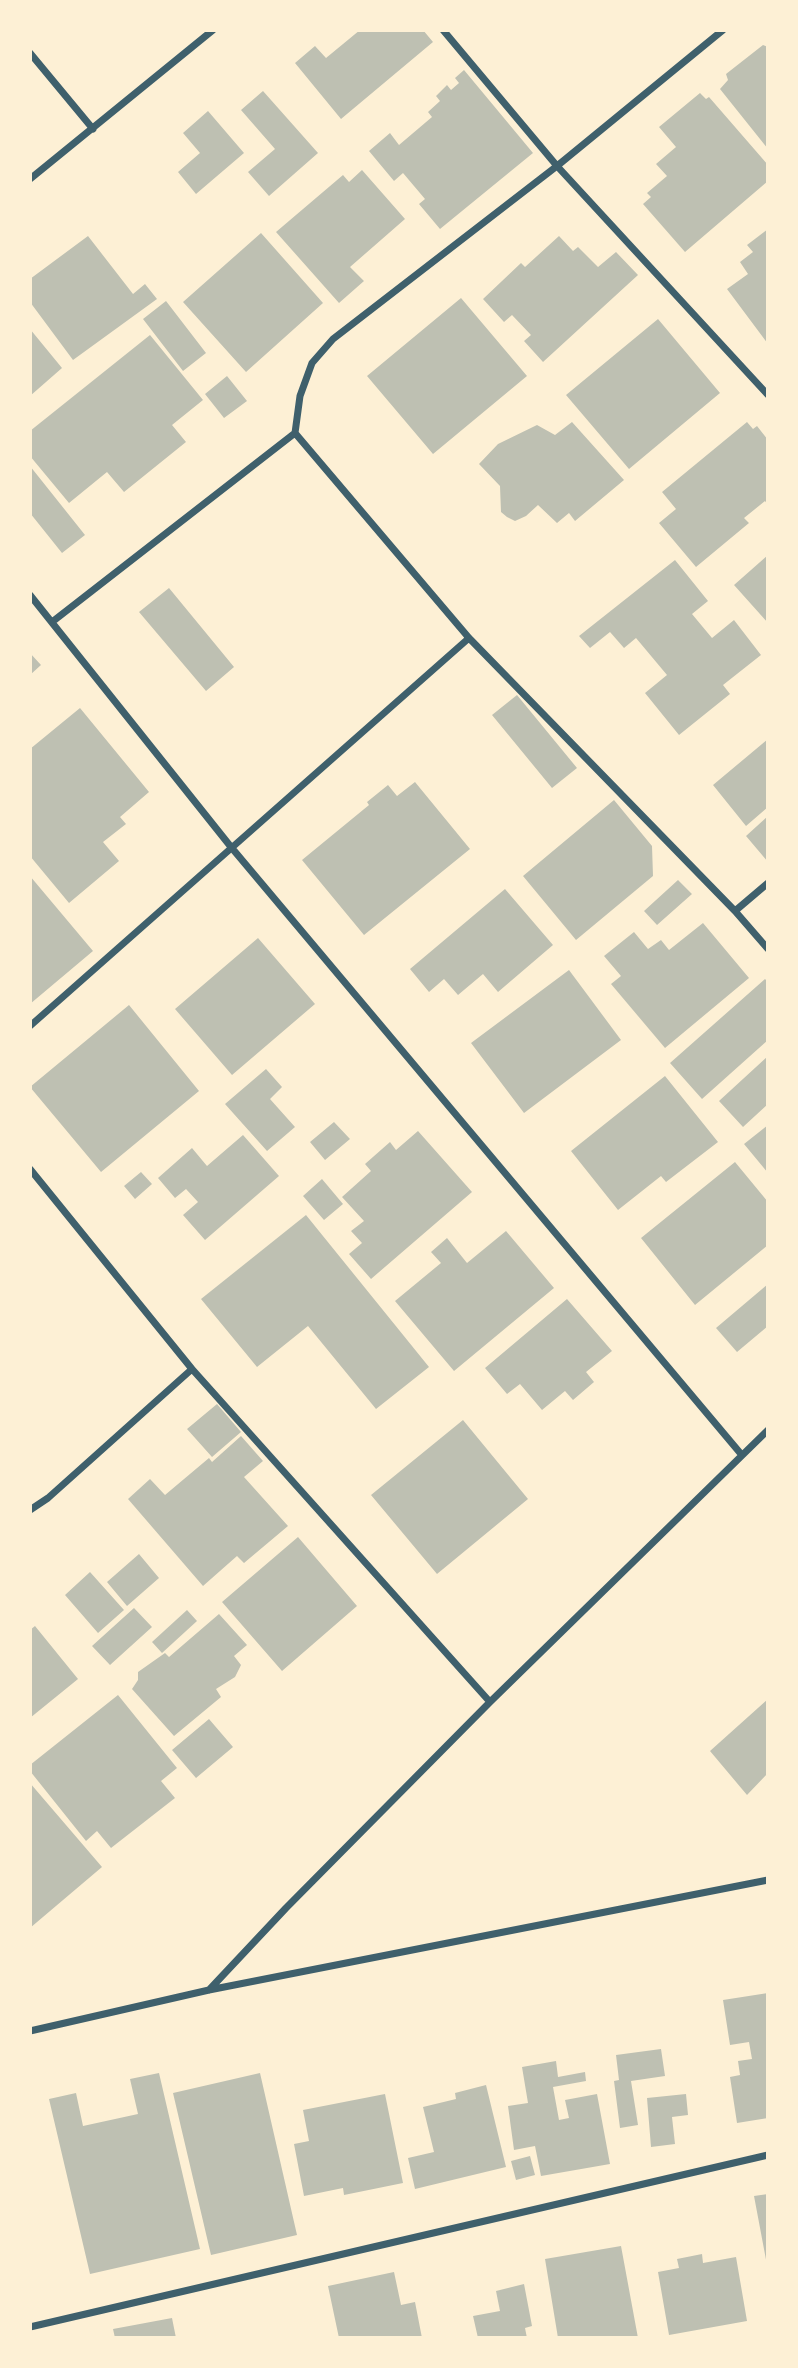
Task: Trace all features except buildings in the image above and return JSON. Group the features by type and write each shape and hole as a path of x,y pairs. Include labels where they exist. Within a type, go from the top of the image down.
{"street":[{"path":"30,179 213,30"},
{"path":"443,30 557,166 768,394"},
{"path":"52,622 295,433 300,396 313,363 333,338 557,166 723,30"},
{"path":"30,53 93,129"},
{"path":"295,433 469,638 735,911 768,949"},
{"path":"30,595 231,847 741,1454"},
{"path":"30,1026 469,638"},
{"path":"735,911 768,883"},
{"path":"30,1169 192,1369 491,1702"},
{"path":"30,1510 48,1498 192,1369"},
{"path":"209,1990 286,1908 491,1702 768,1430"},
{"path":"30,2031 209,1990 768,1880"},
{"path":"30,2327 768,2155"}]}
